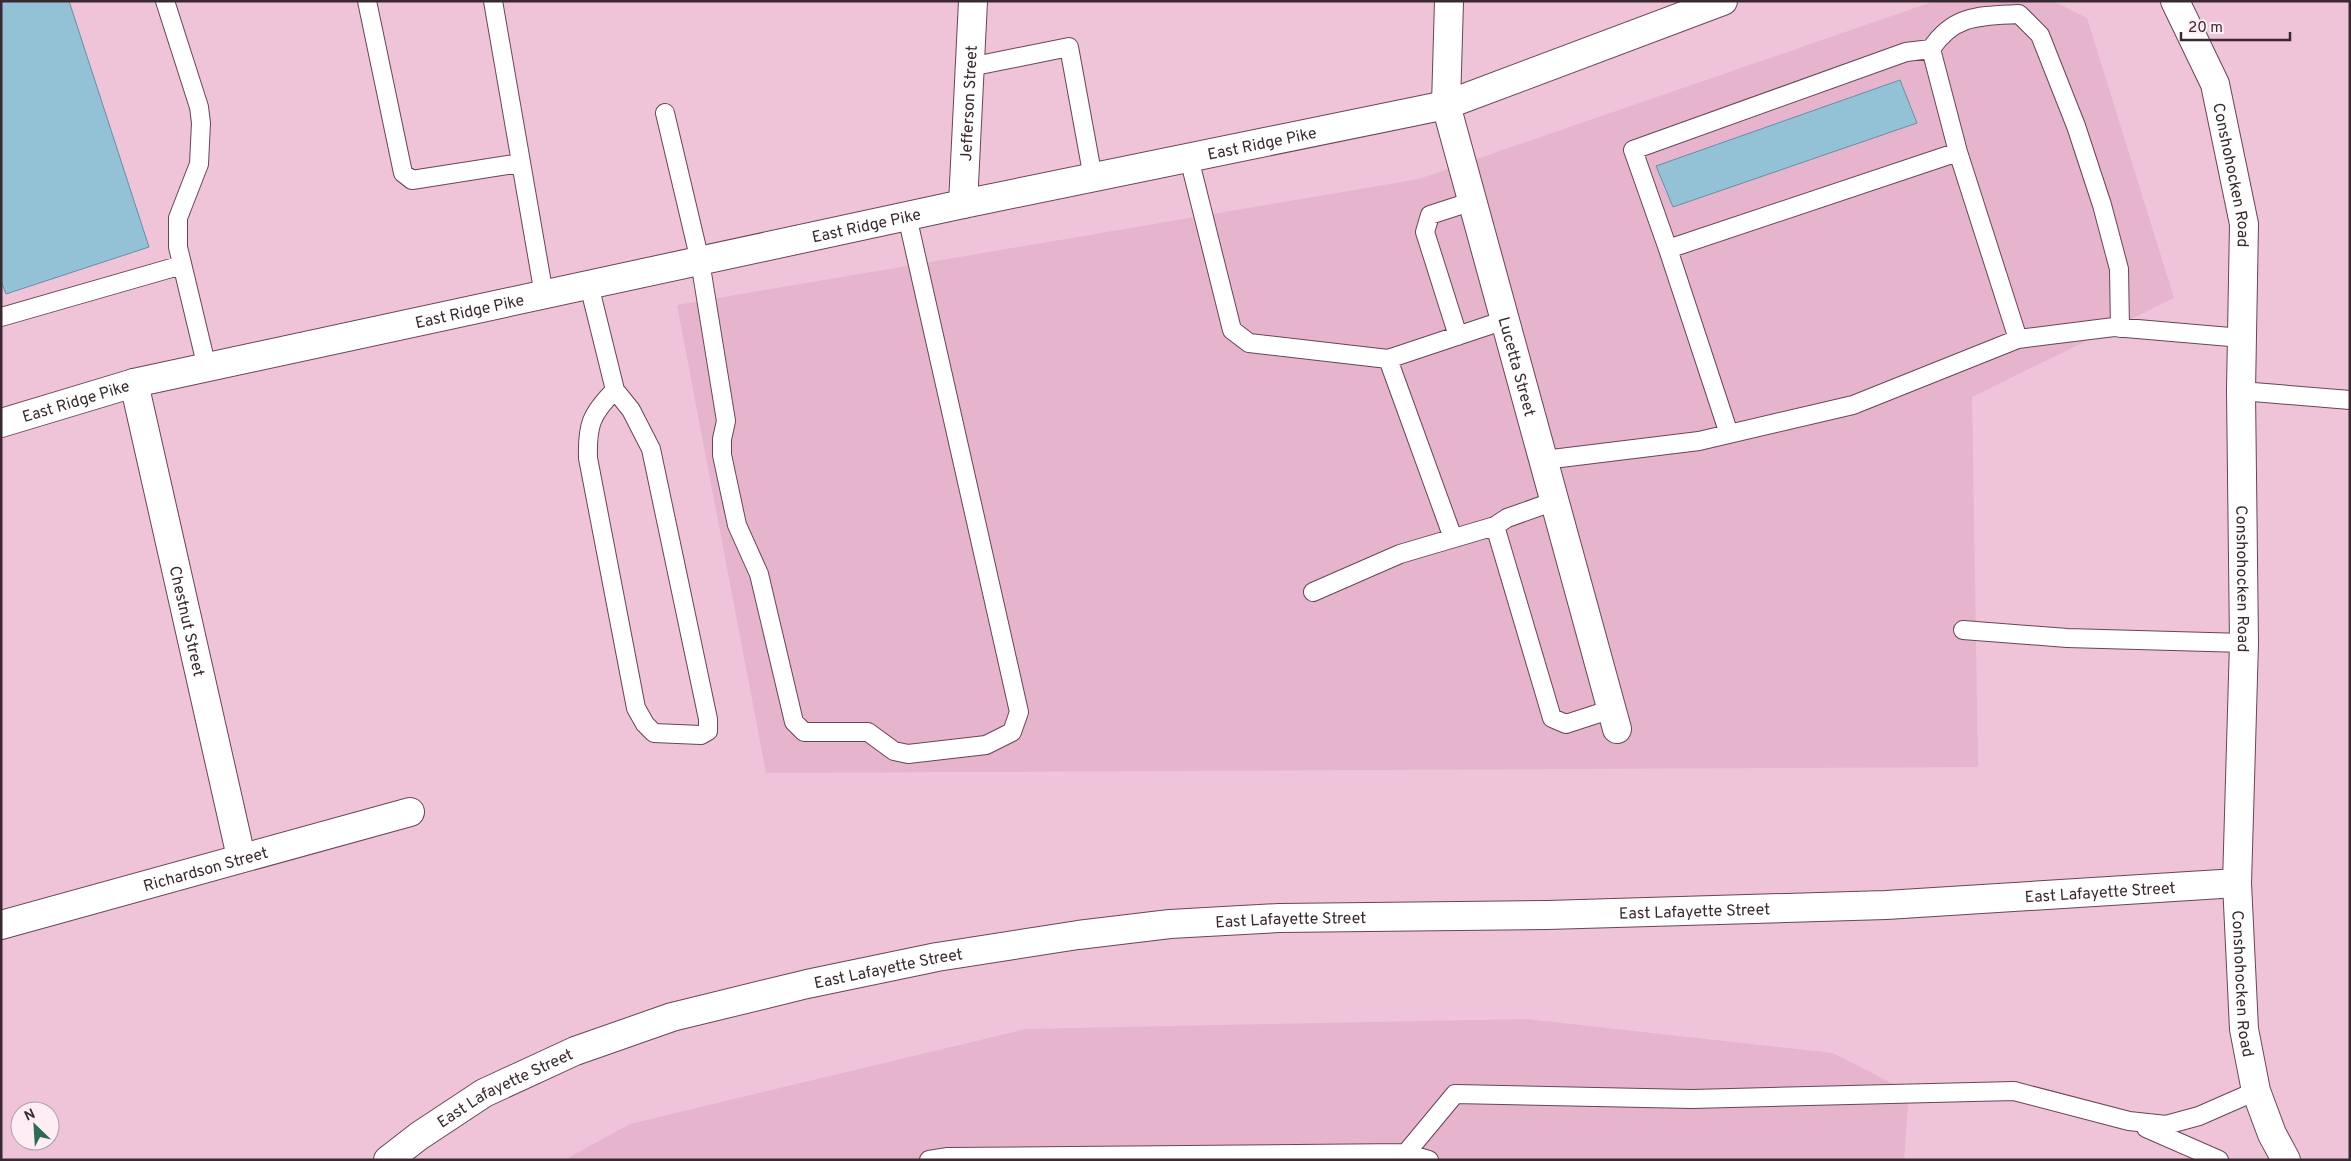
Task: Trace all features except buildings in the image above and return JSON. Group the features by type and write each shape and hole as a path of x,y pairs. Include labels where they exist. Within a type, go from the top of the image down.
{"street":[{"name":"Jefferson Street","path":"963,204 973,1"},
{"name":"Lucetta Street","path":"1449,1 1446,105 1615,719"},
{"name":"East Ridge Pike","path":"1,423 134,384 906,216 1446,105 1723,1"},
{"name":"Conshohocken Road","path":"2175,1 2215,84 2244,224 2241,391 2244,643 2237,883 2244,1029 2256,1091 2272,1134 2286,1160"},
{"name":"Chestnut Street","path":"134,384 241,857"},
{"name":"Richardson Street","path":"1,925 241,857 410,812"},
{"name":"East Lafayette Street","path":"388,1160 419,1136 484,1093 576,1051 672,1017 816,982 937,957 1078,935 1170,924 1279,918 1547,915 1876,905 2237,883"}],"lane":[{"path":"165,1 199,107 201,123 200,164 178,218 178,247 207,368"},
{"path":"367,1 402,173 412,180 521,163"},
{"path":"493,1 544,295"},
{"path":"2018,340 1958,152 1931,50 1941,34 1974,16 2019,14 2040,35 2076,126 2102,205 2119,270 2120,328"},
{"path":"970,67 1069,47 1093,178"},
{"path":"1729,434 1633,150 1906,52 1931,50"},
{"path":"665,113 700,261 726,421 722,439 724,464 737,526 759,574 794,722 804,732 868,732 894,751 908,754 986,745 1012,732 1019,712 906,216"},
{"path":"1668,249 1958,152"},
{"path":"1189,158 1232,330 1249,343 1388,359 1505,320"},
{"path":"1458,336 1426,232 1430,215 1473,201"},
{"path":"1,317 182,265"},
{"path":"590,285 615,390 635,416 651,449 708,719 708,731 701,735 654,733 645,724 636,708 588,458 588,431 600,406 615,390"},
{"path":"1544,460 1699,441 1853,405 2018,340 2120,328 2242,338"},
{"path":"1388,359 1453,538"},
{"path":"2241,391 2350,400"},
{"path":"1313,592 1400,554 1495,526 1507,518 1555,501"},
{"path":"1495,526 1552,718 1566,724 1615,719"},
{"path":"1963,630 2067,638 2244,643"},
{"path":"1406,1157 1455,1094 1692,1099 2014,1091 2130,1121 2166,1125 2199,1116 2256,1091"},
{"path":"2130,1121 2219,1160"},
{"path":"928,1160 948,1157 1406,1157 1428,1160"}],"shaded area":[{"path":"1935,1 2053,1 2087,18 2174,298 1972,397 1978,767 766,773 677,305 1419,179"},
{"path":"1526,1019 1833,1053 1909,1092 1904,1160 564,1160 630,1124 1026,1029"}]}
